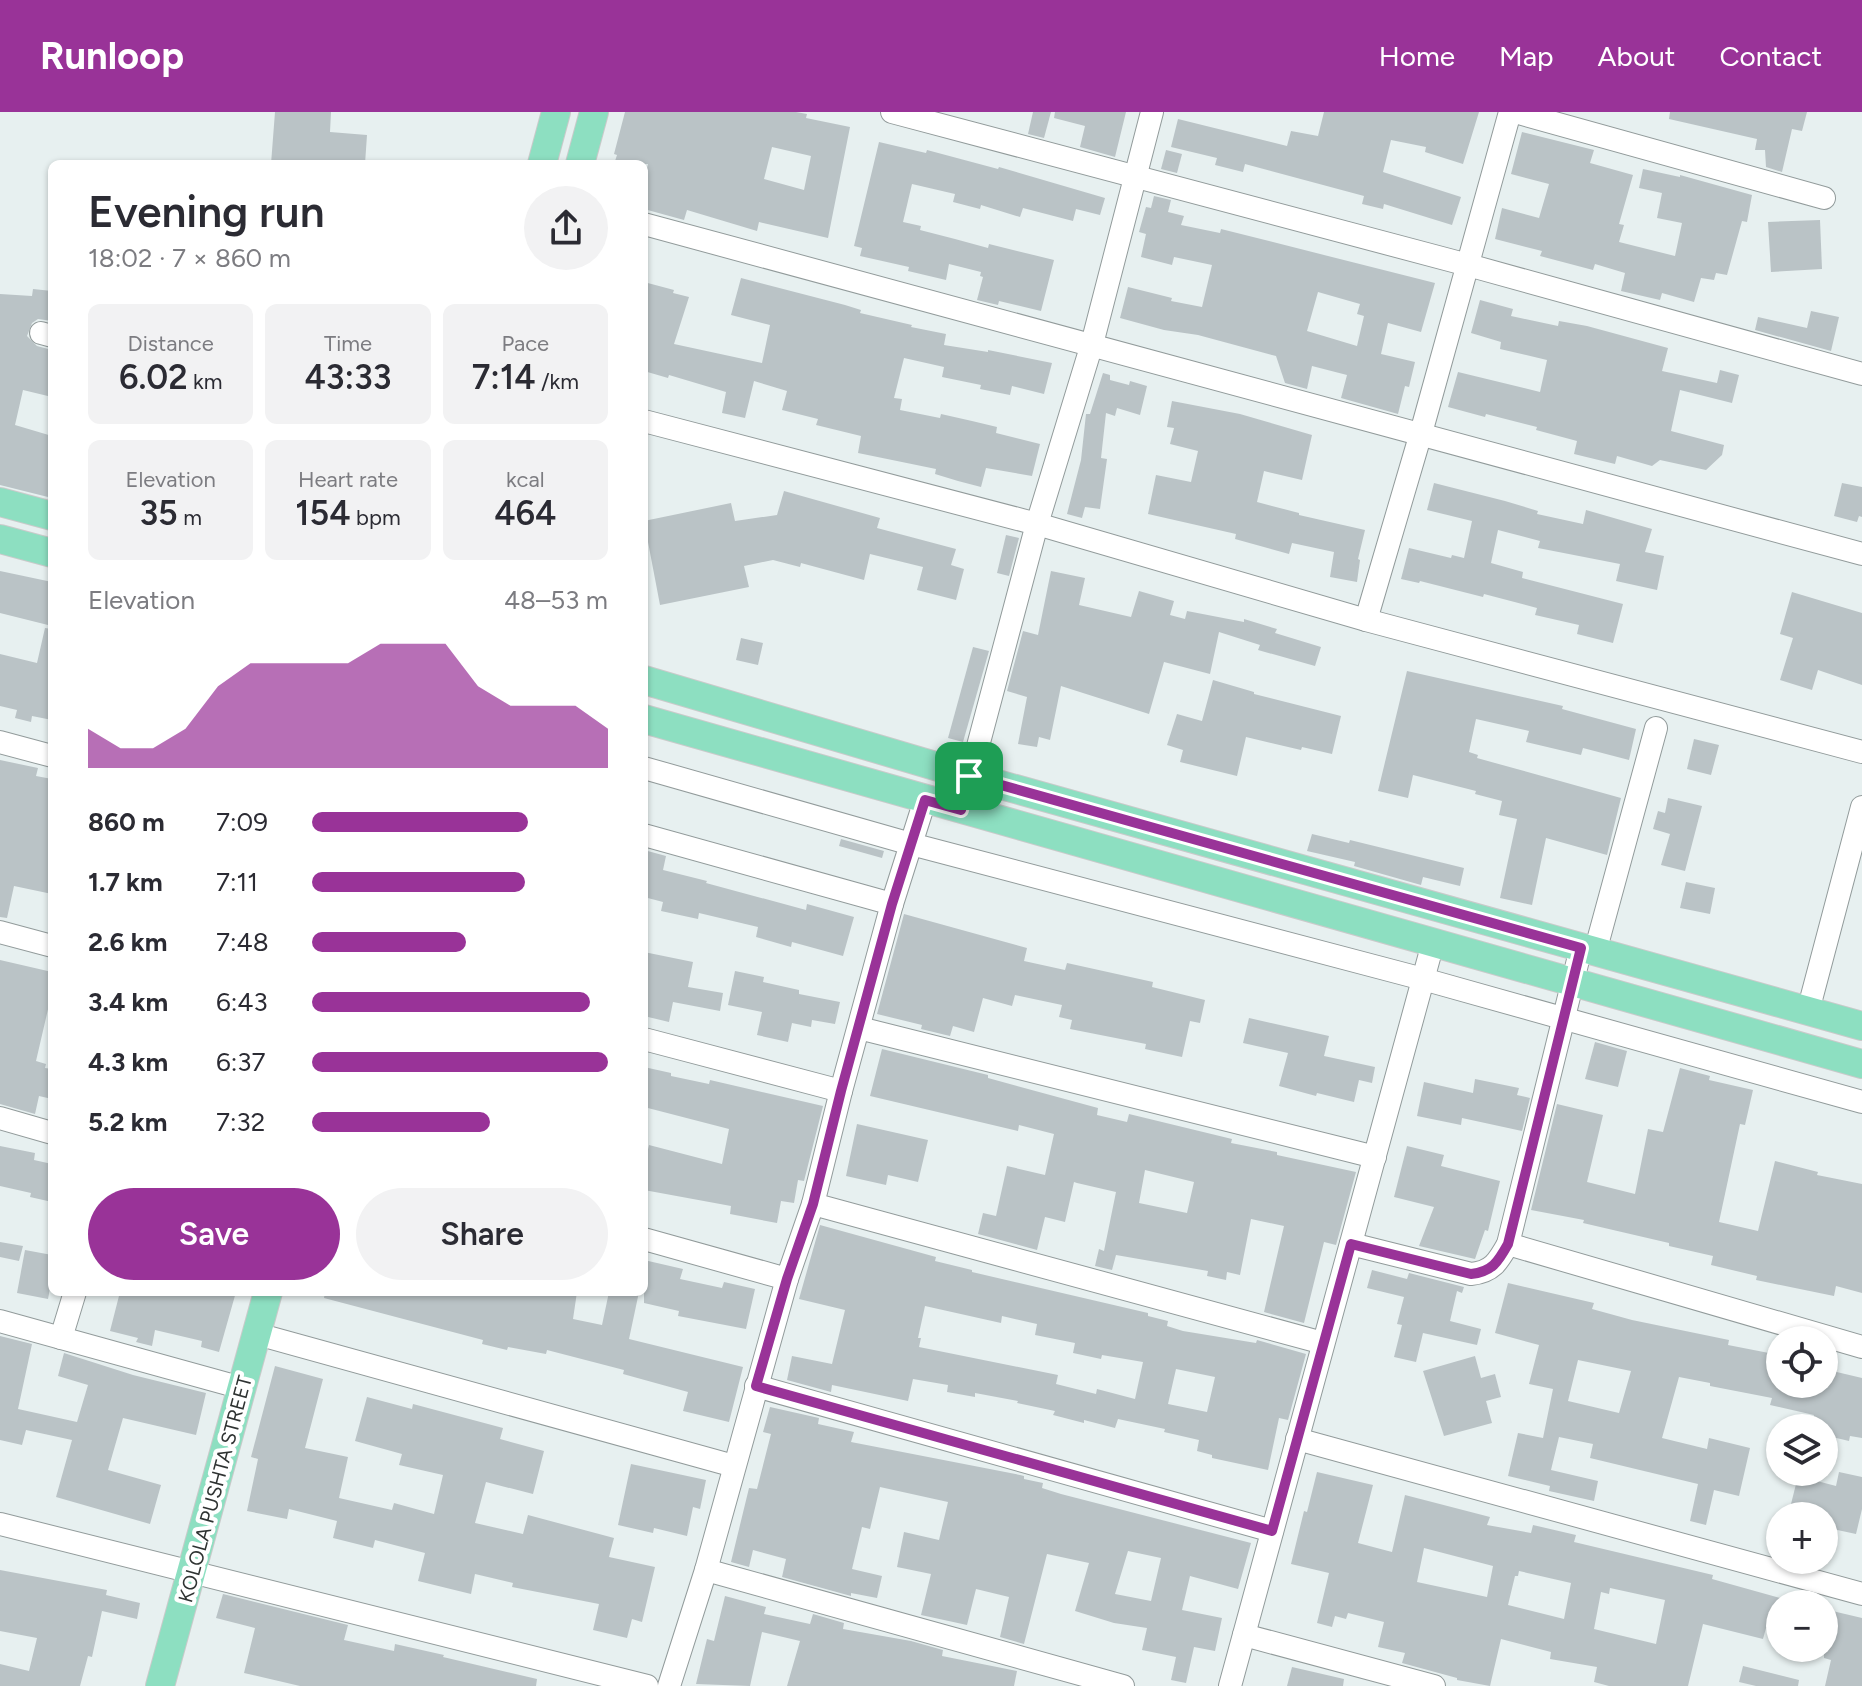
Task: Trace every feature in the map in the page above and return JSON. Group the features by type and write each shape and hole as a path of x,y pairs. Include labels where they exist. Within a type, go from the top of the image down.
{"main road":[{"path":"543,160 556,112"},
{"path":"581,160 594,112"},
{"path":"0,502 48,515"},
{"path":"0,539 48,552"},
{"path":"648,681 969,776 1862,1026"},
{"path":"648,720 1862,1064"},
{"name":"KOLOLA PUSHTA STREET","path":"160,1686 267,1296"}],"street":[{"path":"892,112 1468,265 1862,374"},
{"path":"961,810 1037,524 1092,344 1152,112"},
{"path":"1366,620 1512,112 1824,198"},
{"path":"648,225 1862,554"},
{"path":"648,422 1037,524 1366,620 1862,752"},
{"path":"1351,1244 1471,1274 1490,1270 1498,1262 1508,1244 1572,982 1588,950 1656,728"},
{"path":"0,742 48,755"},
{"path":"648,769 911,844 1423,979 1862,1102"},
{"path":"669,1686 706,1570 787,1279 813,1204 892,904 925,800"},
{"path":"1808,1011 1862,807"},
{"path":"648,836 892,904"},
{"path":"0,932 48,945"},
{"path":"1230,1686 1433,943"},
{"path":"859,1028 1375,1157"},
{"path":"648,1040 841,1091"},
{"path":"0,1118 48,1132"},
{"path":"813,1204 1323,1343"},
{"path":"648,1240 787,1279"},
{"path":"1508,1244 1862,1347"},
{"path":"61,1338 74,1296"},
{"path":"0,1321 242,1388"},
{"path":"257,1334 734,1466"},
{"path":"756,1386 1272,1531"},
{"path":"1297,1439 1862,1594"},
{"path":"0,1524 647,1686"},
{"path":"706,1570 1123,1686"},
{"path":"1244,1635 1434,1686"}],"building":[{"path":"275,112 331,112 330,132 367,135 365,160 271,160"},
{"path":"625,112 796,112 807,114 806,118 850,127 828,238 759,222 757,231 687,210 684,220 648,210 648,160 615,160 617,155 614,154","holes":["772,147 811,156 804,190 764,179"]},
{"path":"1033,112 1051,112 1044,138 1028,134"},
{"path":"1055,112 1126,112 1115,157 1080,147 1085,126 1054,118"},
{"path":"1324,112 1479,112 1463,164 1425,152 1426,147 1391,140 1383,172 1461,197 1452,225 1384,204 1383,209 1362,204 1364,196 1245,164 1243,172 1215,165 1217,158 1171,147 1178,119 1287,146 1291,131 1318,136"},
{"path":"1670,112 1807,112 1802,131 1792,129 1782,172 1766,167 1765,150 1755,150 1757,139 1669,119"},
{"path":"1522,132 1594,150 1590,163 1633,175 1619,224 1624,225 1619,242 1675,256 1682,223 1657,218 1662,193 1639,188 1643,169 1680,175 1752,195 1747,222 1742,221 1727,275 1716,273 1714,280 1701,278 1694,302 1662,293 1660,300 1621,291 1625,273 1595,264 1593,270 1540,256 1542,251 1495,239 1502,208 1539,218 1549,184 1511,174"},
{"path":"879,142 999,167 1105,198 1100,215 1076,209 1073,221 1023,208 1020,217 981,205 980,209 953,202 955,194 912,184 903,222 921,226 920,230 988,248 989,244 1054,260 1041,311 999,301 998,305 977,300 983,277 980,276 981,272 949,264 946,280 908,271 909,267 860,256 862,248 854,246"},
{"path":"1166,150 1182,154 1177,173 1161,169"},
{"path":"1154,196 1171,200 1168,212 1184,216 1181,225 1220,233 1221,229 1435,283 1421,332 1388,323 1381,354 1415,362 1398,414 1341,398 1347,375 1312,366 1307,389 1285,383 1276,356 1120,318 1128,287 1202,307 1212,265 1174,257 1172,265 1141,257 1146,234 1139,232 1146,207 1151,208","holes":["1318,292 1360,304 1357,314 1364,316 1357,346 1307,331"]},
{"path":"1820,220 1822,269 1771,272 1768,222"},
{"path":"741,278 845,305 861,310 860,313 911,327 946,334 944,345 1052,363 1044,394 1012,386 1010,395 942,377 944,367 904,358 894,398 902,399 900,410 940,418 941,414 997,427 996,433 1040,444 1032,476 986,468 981,487 958,481 935,474 936,469 858,453 861,436 816,425 818,419 782,410 787,391 754,381 745,418 722,413 726,392 669,375 668,378 648,372 648,283 689,297 674,344 762,363 770,325 731,315"},
{"path":"33,289 48,291 48,320 38,319 32,323 27,336 37,346 48,349 48,396 23,390 15,425 48,435 48,497 0,485 0,294 32,296"},
{"path":"1480,300 1513,309 1511,316 1558,326 1559,321 1587,326 1668,348 1662,371 1717,383 1720,370 1739,375 1732,403 1680,390 1671,431 1724,445 1722,455 1706,470 1660,460 1652,466 1617,456 1615,464 1574,454 1577,441 1536,430 1537,427 1448,407 1458,372 1540,392 1547,360 1500,349 1501,342 1471,333"},
{"path":"1811,311 1839,317 1831,351 1755,330 1758,317 1807,328"},
{"path":"1103,373 1110,375 1110,380 1147,386 1140,415 1117,408 1115,416 1106,413 1101,458 1107,459 1100,509 1085,507 1082,518 1067,514 1081,460 1086,414 1090,414"},
{"path":"1172,401 1240,414 1312,435 1302,480 1264,471 1257,502 1365,530 1358,559 1357,582 1330,577 1334,552 1292,543 1289,554 1235,539 1236,534 1148,514 1156,475 1191,482 1198,451 1170,444 1174,428 1167,427"},
{"path":"1434,483 1505,501 1538,511 1537,514 1583,524 1586,510 1652,529 1645,552 1664,556 1657,590 1616,581 1620,564 1538,548 1540,541 1498,530 1491,563 1523,572 1522,578 1623,604 1613,643 1577,634 1579,625 1535,615 1537,608 1484,594 1483,597 1401,579 1409,548 1464,558 1472,521 1427,510"},
{"path":"1842,483 1862,487 1862,517 1859,516 1857,522 1834,516"},
{"path":"784,491 880,518 877,528 956,549 951,565 964,569 956,600 917,590 923,567 870,554 864,580 801,563 800,567 773,560 744,566 749,587 660,605 648,542 648,520 731,503 735,521 777,515"},
{"path":"1006,535 1019,538 1009,576 997,573"},
{"path":"0,571 48,581 48,625 0,613"},
{"path":"1051,571 1085,578 1079,605 1131,617 1139,591 1174,601 1170,615 1185,619 1187,611 1244,622 1244,619 1277,629 1275,633 1321,647 1315,666 1258,650 1260,645 1219,632 1210,674 1164,662 1149,714 1061,686 1050,740 1039,737 1037,747 1018,744 1027,697 1007,691 1023,631 1038,635"},
{"path":"1792,592 1862,613 1862,685 1818,670 1812,690 1780,680 1793,638 1780,634"},
{"path":"45,628 48,628 48,719 32,716 31,722 15,718 17,710 0,706 0,654 37,663"},
{"path":"741,638 763,643 758,665 736,660"},
{"path":"973,647 989,651 963,742 948,738"},
{"path":"1407,671 1563,706 1562,709 1636,729 1629,760 1583,748 1581,755 1526,742 1529,731 1476,719 1469,752 1478,755 1477,758 1621,798 1607,855 1546,838 1532,905 1500,898 1517,819 1499,815 1502,801 1413,775 1408,798 1378,791"},
{"path":"1213,680 1341,716 1332,754 1246,737 1237,776 1180,762 1183,750 1167,745 1177,714 1202,721"},
{"path":"1694,739 1719,745 1711,775 1687,769"},
{"path":"0,760 38,768 36,776 48,778 48,893 14,886 7,918 0,917"},
{"path":"1668,798 1702,806 1685,871 1661,865 1670,834 1653,829 1658,811 1665,813"},
{"path":"1312,834 1349,843 1350,840 1464,868 1460,886 1423,877 1421,885 1354,866 1355,862 1307,851"},
{"path":"841,839 884,851 882,858 839,846"},
{"path":"648,851 666,856 663,870 806,910 807,904 854,917 843,956 792,942 791,947 756,937 758,927 699,913 698,919 661,911 663,902 648,898"},
{"path":"1686,882 1715,888 1710,914 1680,908"},
{"path":"904,914 1027,948 1024,961 1065,970 1067,963 1153,982 1152,987 1205,1000 1200,1023 1190,1021 1182,1057 1145,1049 1146,1044 1070,1029 1072,1020 1059,1017 1062,1005 1015,995 1012,1006 983,998 974,1032 953,1026 950,1036 921,1029 922,1025 877,1014"},
{"path":"648,953 693,962 688,987 723,993 720,1011 673,1002 669,1022 648,1017"},
{"path":"0,960 48,971 48,1009 36,1061 46,1064 45,1068 48,1068 48,1098 39,1096 35,1114 0,1104"},
{"path":"735,971 764,977 763,982 799,990 799,994 840,1002 835,1024 812,1020 811,1027 792,1023 788,1042 757,1035 762,1012 728,1005"},
{"path":"1249,1018 1329,1036 1324,1056 1375,1067 1372,1083 1359,1080 1354,1102 1279,1086 1288,1053 1243,1043"},
{"path":"1595,1042 1627,1051 1618,1087 1585,1079"},
{"path":"882,1049 988,1075 988,1078 1098,1108 1097,1115 1127,1122 1129,1114 1232,1139 1231,1143 1277,1152 1277,1155 1356,1172 1336,1245 1324,1242 1304,1323 1264,1312 1284,1226 1251,1219 1240,1275 1227,1272 1226,1280 1207,1276 1208,1271 1116,1255 1112,1270 1095,1266 1099,1249 1104,1251 1116,1192 1074,1182 1065,1222 1045,1217 1037,1250 978,1234 983,1213 996,1216 1007,1166 1045,1175 1054,1134 1019,1125 1018,1131 870,1096","holes":["1145,1170 1194,1182 1187,1213 1139,1203"]},
{"path":"648,1068 671,1073 671,1076 709,1084 710,1080 823,1106 804,1181 798,1180 794,1203 781,1201 777,1223 730,1214 731,1206 648,1191 649,1145 722,1164 729,1129 648,1108"},
{"path":"1680,1068 1710,1076 1709,1080 1753,1090 1745,1125 1740,1124 1719,1222 1758,1231 1775,1161 1818,1172 1817,1175 1862,1184 1862,1293 1836,1286 1834,1296 1756,1280 1757,1276 1711,1265 1713,1256 1583,1223 1584,1220 1531,1210 1557,1104 1603,1115 1587,1182 1635,1194 1648,1129 1663,1132"},
{"path":"1475,1079 1519,1088 1517,1095 1530,1098 1522,1131 1462,1118 1461,1125 1417,1116 1424,1082 1473,1093"},
{"path":"857,1124 928,1140 918,1182 888,1175 886,1185 846,1176"},
{"path":"0,1146 35,1153 34,1160 48,1163 48,1201 30,1197 31,1193 0,1186"},
{"path":"1407,1146 1444,1155 1441,1166 1500,1181 1488,1231 1485,1230 1475,1259 1419,1246 1434,1207 1394,1197"},
{"path":"820,1225 936,1257 935,1261 972,1272 1148,1313 1148,1316 1168,1321 1167,1326 1183,1331 1256,1343 1257,1340 1306,1354 1288,1420 1279,1418 1268,1470 1212,1458 1212,1455 1197,1451 1199,1440 1164,1432 1165,1429 1118,1419 1115,1428 1084,1420 1084,1423 1018,1401 975,1393 975,1397 947,1392 948,1385 913,1379 908,1401 832,1385 831,1392 787,1380 792,1356 832,1364 845,1310 799,1299","holes":["925,1306 1001,1323 1002,1316 1037,1324 1035,1335 1075,1343 1073,1353 1143,1362 1135,1399 1097,1389 1096,1394 1056,1384 1058,1375 919,1347","1176,1369 1215,1377 1207,1412 1168,1404"]},
{"path":"0,1242 23,1246 19,1261 0,1257"},
{"path":"25,1250 48,1254 48,1299 17,1293"},
{"path":"648,1261 683,1269 680,1279 722,1288 724,1282 755,1289 746,1329 678,1316 679,1311 644,1303 644,1296 648,1296"},
{"path":"1372,1270 1407,1279 1409,1273 1464,1287 1462,1293 1457,1291 1450,1321 1481,1329 1477,1345 1423,1333 1416,1362 1394,1357 1402,1325 1397,1324 1404,1297 1367,1288"},
{"path":"1508,1283 1594,1303 1592,1309 1632,1320 1729,1340 1728,1345 1766,1352 1766,1397 1679,1377 1662,1438 1707,1449 1709,1438 1750,1448 1739,1496 1714,1490 1706,1525 1690,1521 1698,1484 1590,1458 1593,1444 1559,1437 1551,1470 1598,1481 1594,1501 1549,1491 1550,1486 1508,1476 1518,1433 1543,1438 1553,1389 1529,1384 1539,1345 1495,1333","holes":["1578,1360 1631,1371 1619,1413 1568,1401"]},
{"path":"119,1296 235,1296 219,1352 201,1347 202,1341 155,1330 152,1346 136,1342 138,1338 110,1331"},
{"path":"576,1296 573,1319 602,1325 608,1296 638,1296 629,1339 743,1367 729,1422 683,1411 688,1392 623,1374 624,1370 547,1350 546,1354 482,1344 483,1340 324,1298"},
{"path":"0,1336 32,1344 18,1409 77,1422 88,1385 58,1376 64,1353 133,1375 206,1393 196,1435 123,1418 108,1470 161,1485 150,1524 56,1497 72,1440 26,1430 22,1445 0,1440"},
{"path":"1475,1356 1481,1378 1495,1374 1501,1397 1486,1401 1492,1423 1444,1436 1423,1371"},
{"path":"275,1366 323,1379 305,1448 348,1457 339,1498 392,1510 394,1503 434,1514 443,1475 399,1465 402,1454 355,1441 367,1397 412,1409 413,1404 503,1428 500,1439 544,1451 533,1494 486,1482 475,1523 523,1534 528,1515 614,1538 609,1557 655,1567 642,1622 632,1619 627,1638 593,1630 599,1604 512,1587 513,1583 475,1574 471,1594 418,1581 425,1553 375,1540 373,1548 333,1538 337,1521 289,1509 287,1519 247,1511 258,1459 251,1457"},
{"path":"1838,1372 1862,1378 1862,1438 1850,1436 1849,1441 1838,1438 1838,1414 1810,1414 1770,1405 1772,1398 1838,1398"},
{"path":"770,1407 819,1418 818,1424 854,1432 851,1442 1024,1476 1024,1479 1043,1483 1042,1488 1061,1494 1251,1543 1238,1589 1190,1576 1182,1610 1222,1618 1215,1651 1194,1647 1186,1683 1171,1680 1176,1657 1142,1650 1147,1628 1114,1623 1075,1611 1089,1563 1047,1554 1024,1644 1000,1637 1009,1597 976,1589 967,1625 921,1615 931,1574 897,1567 904,1532 939,1540 948,1502 880,1487 870,1529 862,1527 852,1569 882,1576 877,1598 851,1593 851,1596 782,1577 786,1559 753,1550 749,1567 731,1562 749,1488 757,1489 771,1434 763,1432","holes":["1128,1551 1161,1558 1151,1601 1115,1594"]},
{"path":"631,1464 706,1480 700,1509 693,1507 687,1536 654,1528 653,1533 618,1525"},
{"path":"1317,1472 1373,1485 1358,1543 1392,1552 1405,1495 1490,1517 1487,1525 1531,1533 1533,1525 1576,1535 1574,1542 1713,1575 1712,1579 1766,1594 1766,1628 1763,1639 1703,1624 1688,1686 1609,1686 1594,1682 1597,1667 1550,1659 1551,1652 1501,1639 1490,1686 1457,1680 1402,1663 1405,1653 1378,1647 1384,1622 1348,1613 1346,1619 1335,1616 1332,1627 1317,1623 1329,1573 1291,1564 1304,1511 1307,1512","holes":["1424,1548 1493,1566 1487,1597 1417,1582","1519,1571 1571,1583 1564,1619 1508,1605","1610,1588 1665,1600 1656,1644 1594,1629 1601,1592 1609,1594"]},
{"path":"1839,1472 1862,1477 1862,1509 1856,1534 1838,1530 1838,1502 1792,1502 1796,1486 1838,1486"},
{"path":"0,1570 107,1590 106,1595 140,1603 137,1619 102,1611 92,1657 88,1656 80,1686 0,1686 0,1664 29,1671 37,1638 0,1631"},
{"path":"223,1594 348,1625 344,1640 394,1651 395,1644 444,1655 537,1679 536,1686 300,1686 244,1673 255,1628 216,1618"},
{"path":"725,1596 766,1607 764,1614 810,1624 813,1614 844,1623 843,1629 911,1641 943,1650 942,1656 1017,1671 1014,1686 787,1686 800,1641 762,1632 750,1686 696,1684 707,1639 714,1641"},
{"path":"1838,1612 1862,1618 1862,1686 1825,1686 1831,1662 1838,1662"},
{"path":"1743,1666 1799,1680 1798,1686 1756,1686 1739,1682"},
{"path":"1292,1667 1344,1679 1343,1686 1287,1686"}],"route":[{"path":"969,776 1581,948 1508,1244 1490,1270 1471,1274 1351,1244 1272,1531 756,1386 813,1204 892,904 925,800 961,810 969,776"}]}
